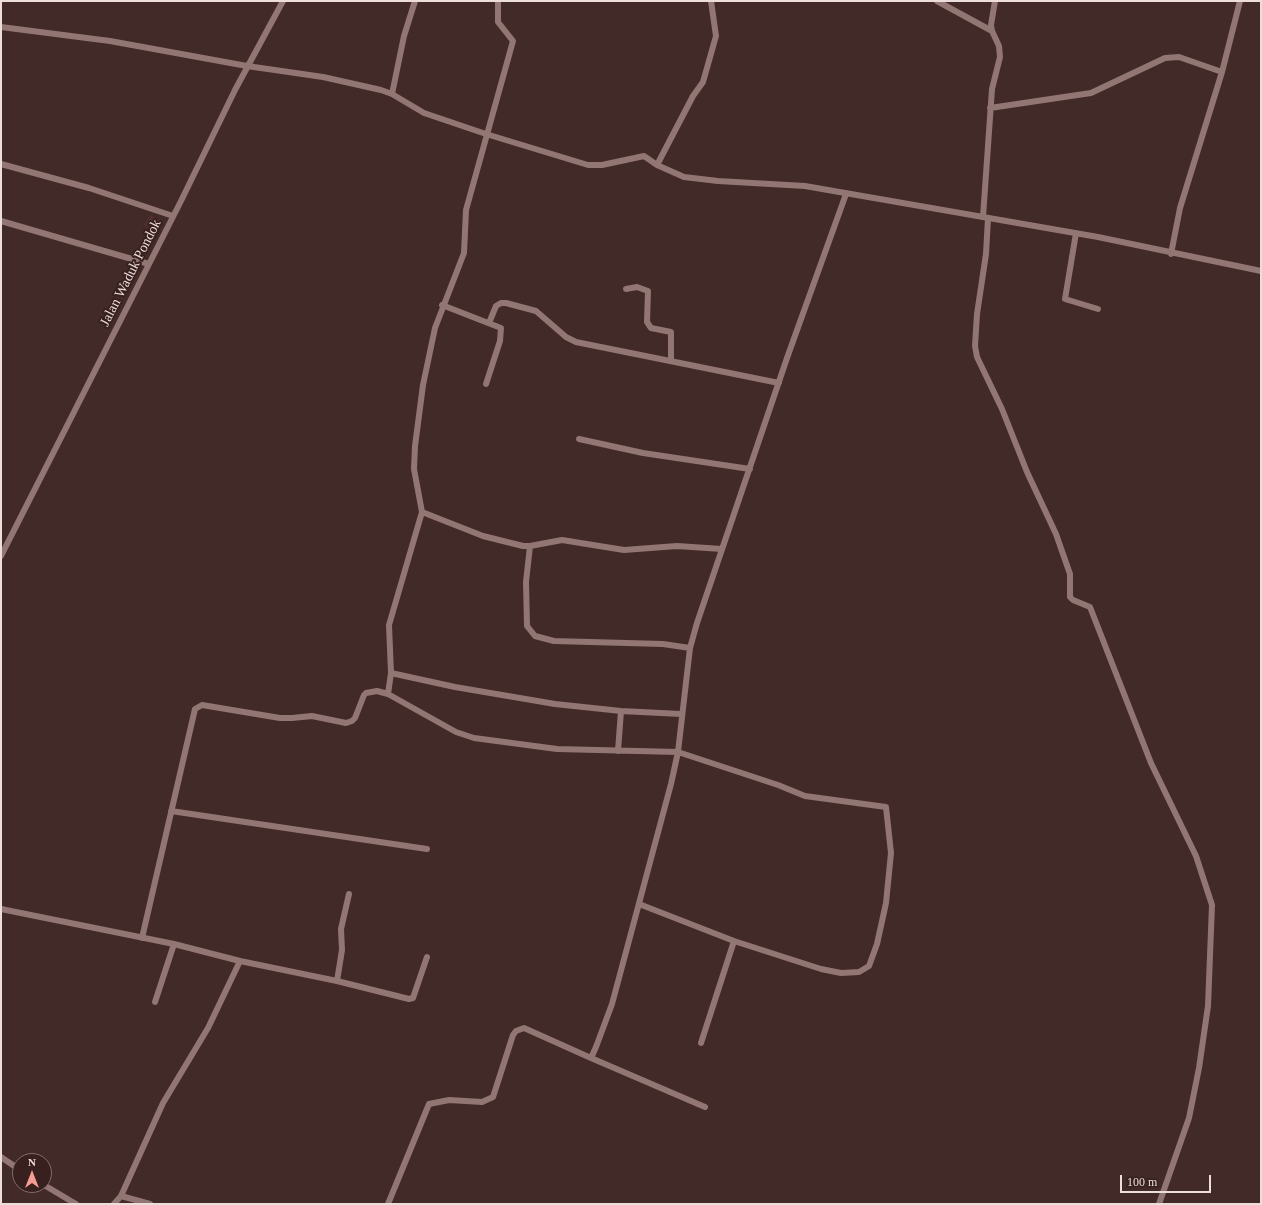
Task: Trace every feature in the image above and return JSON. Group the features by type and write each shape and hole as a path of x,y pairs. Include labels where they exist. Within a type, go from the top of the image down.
{"street":[{"name":"Jalan Waduk Pondok","path":"1,556 149,264 247,66 283,1"},
{"path":"392,94 406,30 415,1"},
{"path":"388,694 391,673 389,625 422,512 415,477 415,446 423,385 435,328 442,305 464,253 464,219 486,134 513,40 498,22 498,1"},
{"path":"657,165 693,96 703,82 716,36 711,1"},
{"path":"937,1 992,31"},
{"path":"995,1 991,25 992,31 999,46 1000,57 992,89 990,108 985,261 977,314 975,346 977,357 1002,409 1027,472 1056,534 1070,574 1070,596 1073,600 1090,606 1151,763 1196,856 1212,905 1208,1006 1196,1082 1189,1118 1159,1204"},
{"path":"1171,254 1180,208 1222,72 1240,1"},
{"path":"1,27 110,41 247,66 323,77 392,94 424,113 486,134 588,165 602,165 644,156 657,165 684,177 702,180 805,186 1076,233 1171,254 1261,271"},
{"path":"990,108 1091,93 1165,58 1179,57 1222,72"},
{"path":"1,164 82,186 173,216"},
{"path":"591,1058 612,1004 658,835 678,752 681,714 690,648 778,383 846,194"},
{"path":"1,221 149,264"},
{"path":"1076,233 1065,299 1098,309"},
{"path":"626,289 637,287 648,290 647,322 651,328 671,332 671,361"},
{"path":"489,323 498,304 506,302 536,311 566,337 576,342 778,383"},
{"path":"442,305 500,326 502,330 486,384"},
{"path":"579,440 643,453 750,469"},
{"path":"422,512 483,536 530,546 562,540 624,550 677,546 722,549"},
{"path":"530,546 526,582 528,626 535,636 554,641 663,644 690,648"},
{"path":"391,673 455,687 548,702 621,711 681,714"},
{"path":"142,938 195,709 202,705 220,706 286,718 312,716 346,723 355,718 361,699 366,693 377,691 388,694 456,732 474,738 558,749 678,752 778,785 805,796 886,807 891,853 886,903 877,944 869,966 859,972 841,973 821,969 734,941 639,904"},
{"path":"618,751 621,711"},
{"path":"171,811 427,849"},
{"path":"337,981 342,950 341,929 349,894"},
{"path":"1,909 174,944 240,961 337,981 403,999 411,999 427,957"},
{"path":"701,1042 734,941"},
{"path":"154,1002 174,944"},
{"path":"114,1204 121,1196 163,1103 208,1028 240,961"},
{"path":"388,1204 431,1103 441,1101 482,1102 493,1097 513,1035 520,1029 524,1028 705,1107"},
{"path":"1,1157 12,1165"},
{"path":"52,1190 76,1204"},
{"path":"121,1196 150,1204"}],"shaded area":[{"path":"150,215 160,220 155,230 144,225"}]}
